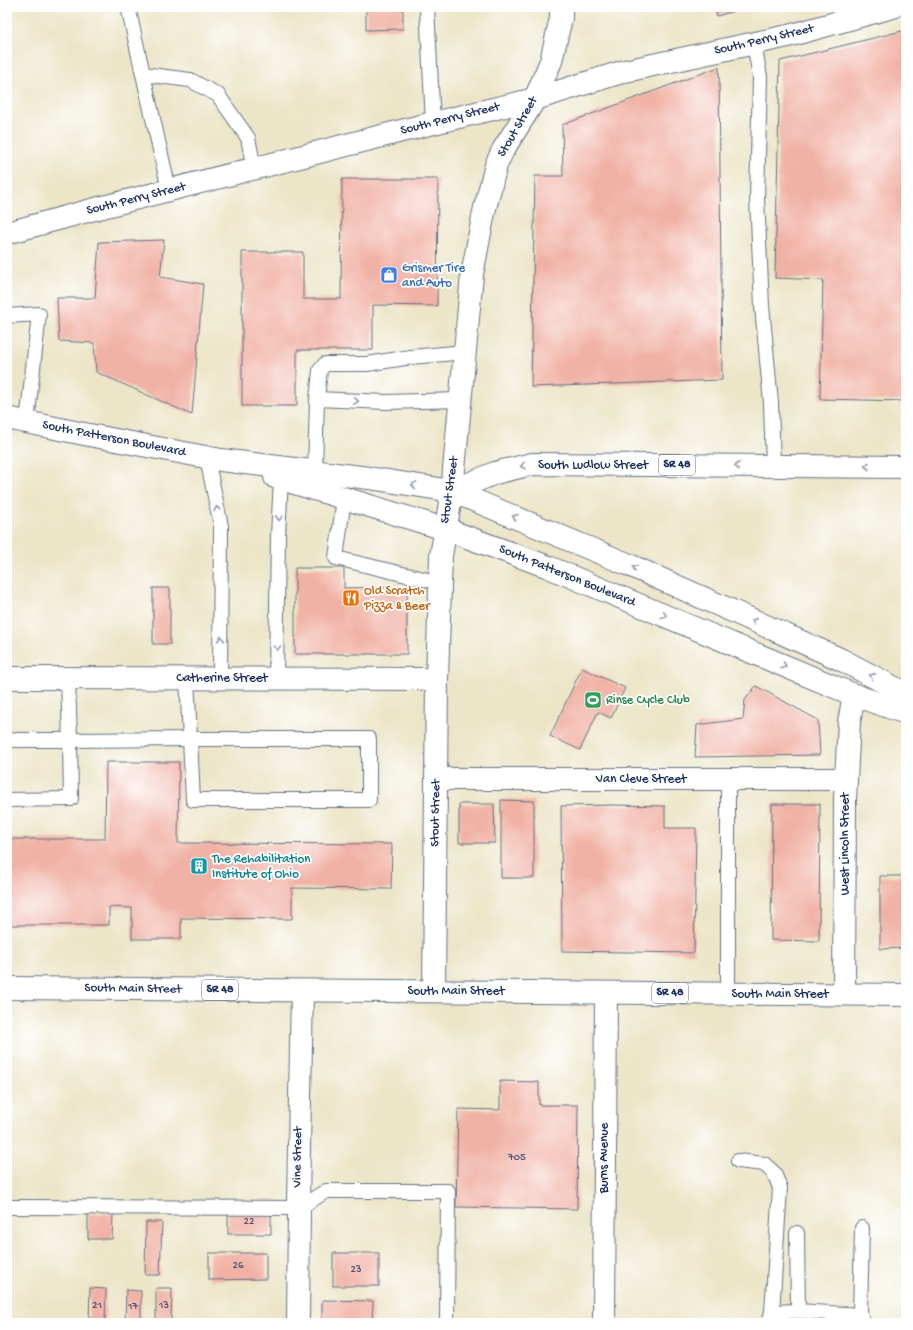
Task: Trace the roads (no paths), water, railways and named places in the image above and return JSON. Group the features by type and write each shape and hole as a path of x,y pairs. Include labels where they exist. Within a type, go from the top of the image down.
{"main road":[{"name":"Stout Street","path":"434,991 436,779 441,556 452,491 472,275 484,212 496,165 503,150 535,99 551,61 561,18 561,7"},
{"name":"South Perry Street","path":"7,233 254,168 535,99 625,71 788,36 894,7"},
{"name":"South Patterson Boulevard","path":"17,420 214,459 369,478 452,491 642,570 842,660 906,694"},
{"name":"South Patterson Boulevard","path":"214,459 445,529 546,566 854,695 906,713"},
{"name":"South Ludlow Street","path":"452,491 495,473 532,464 906,467"},
{"name":"Catherine Street","path":"7,678 438,679"},
{"name":"West Lincoln Street","path":"844,994 845,799 849,722 854,695"},
{"name":"Van Cleve Street","path":"436,779 846,779"},
{"name":"South Main Street","path":"7,988 906,994"},
{"name":"Vine Street","path":"298,1323 298,1175 302,991"},
{"name":"Burns Avenue","path":"604,1323 606,993"}],"lane":[{"path":"128,7 169,190"},
{"path":"427,7 433,123"},
{"path":"754,43 760,77 757,205 762,306 771,403 773,466"},
{"path":"143,74 190,80 218,95 248,138 254,168"},
{"path":"7,316 39,314 17,420"},
{"path":"315,471 317,399 320,370 325,364 367,364 411,357 465,352"},
{"path":"317,399 386,402 460,400"},
{"path":"214,459 221,526 220,678"},
{"path":"276,678 278,536 282,479"},
{"path":"344,498 336,558 440,583"},
{"path":"7,800 71,800 68,678"},
{"path":"7,740 102,741 190,739 369,739 369,800 193,800 190,739 187,678"},
{"path":"728,779 728,994"},
{"path":"738,1161 764,1164 774,1173 780,1188 770,1317 798,1311 862,1319 862,1228"},
{"path":"7,1207 299,1208 326,1191 448,1192 447,1323"},
{"path":"797,1233 798,1311"}],"place":[{"name":"Grismer Tire and Auto","path":"389,275"},
{"name":"Old Scratch Pizza & Beer","path":"351,598"},
{"name":"Rinse Cycle Club","path":"593,700"},
{"name":"The Rehabilitation Institute of Ohio","path":"199,866"}]}
